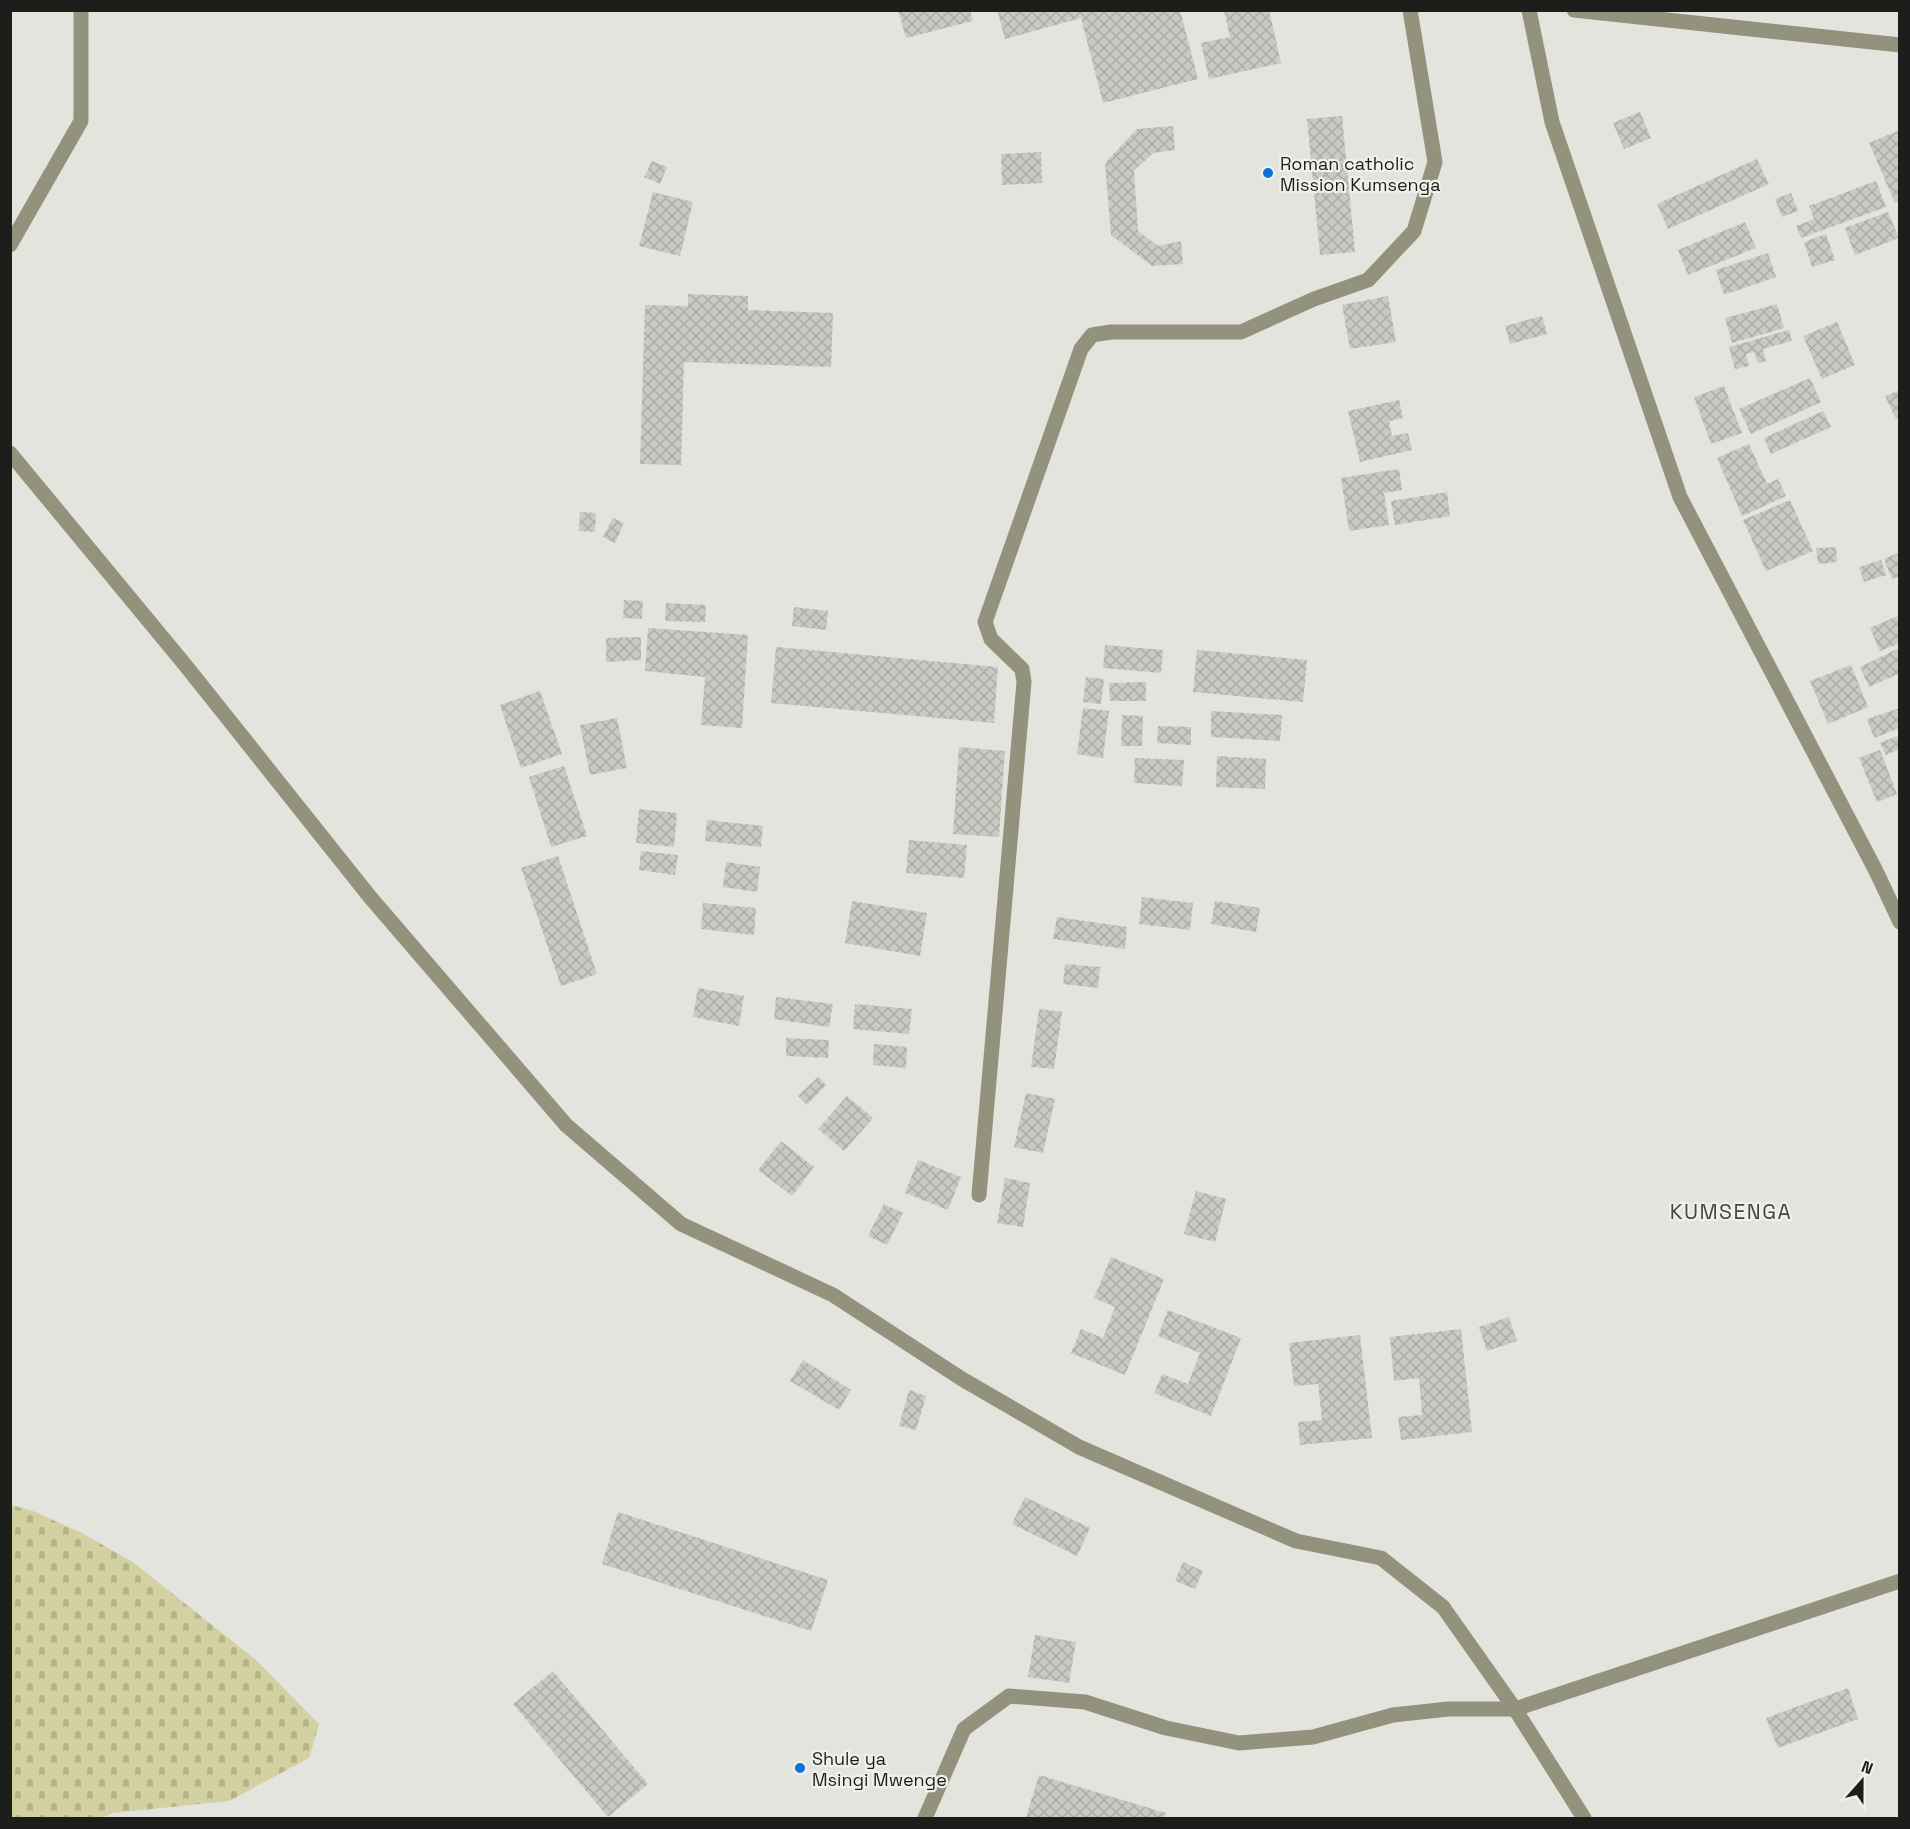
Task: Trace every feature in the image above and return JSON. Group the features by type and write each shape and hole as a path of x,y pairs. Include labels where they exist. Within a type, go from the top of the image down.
{"street":[{"path":"10,245 81,121 81,10"},
{"path":"979,1196 1024,682 1022,669 991,639 985,622 1081,349 1092,335 1111,332 1241,332 1314,299 1368,280 1414,231 1435,162 1410,10"},
{"path":"1528,10 1552,122 1680,497 1876,871 1899,922"},
{"path":"1574,10 1899,45"},
{"path":"10,453 186,666 370,897 566,1125 681,1224 833,1295 962,1379 1079,1447 1296,1541 1381,1558 1443,1607 1515,1709 1584,1818"},
{"path":"925,1818 964,1729 1009,1696 1085,1702 1166,1728 1239,1743 1313,1737 1404,1714 1448,1709 1515,1709 1899,1581"}],"green space":[{"path":"11,1505 33,1511 82,1533 134,1563 256,1660 319,1724 309,1758 229,1801 113,1813 102,1818 11,1818"}],"building":[{"path":"898,10 970,10 973,21 906,38"},
{"path":"997,10 1180,10 1198,79 1103,103 1081,18 1005,39"},
{"path":"1224,10 1269,10 1281,63 1209,79 1201,43 1230,37"},
{"path":"1640,112 1651,138 1624,149 1613,123"},
{"path":"1342,116 1355,252 1320,255 1307,119"},
{"path":"1173,126 1175,150 1153,153 1134,171 1138,231 1158,246 1181,241 1183,264 1152,266 1111,235 1105,163 1137,129"},
{"path":"1900,130 1900,201 1895,203 1869,143"},
{"path":"1041,152 1042,183 1002,185 1001,154"},
{"path":"1757,159 1769,184 1668,229 1657,204"},
{"path":"652,161 667,167 660,184 644,177"},
{"path":"1876,181 1886,207 1801,238 1796,226 1814,219 1809,206"},
{"path":"653,192 693,202 680,256 639,246"},
{"path":"1791,193 1798,211 1782,217 1775,199"},
{"path":"1888,212 1899,238 1855,255 1845,228"},
{"path":"1745,222 1756,248 1688,275 1678,250"},
{"path":"1826,234 1835,260 1812,267 1804,242"},
{"path":"1768,253 1776,277 1724,295 1716,270"},
{"path":"688,294 748,296 748,310 833,313 831,367 684,362 681,465 640,464 645,305 688,306"},
{"path":"1388,296 1396,342 1350,349 1342,305"},
{"path":"1777,304 1784,328 1732,343 1725,318"},
{"path":"1542,316 1547,334 1510,344 1505,326"},
{"path":"1837,322 1855,365 1822,379 1803,336"},
{"path":"1789,330 1792,341 1763,349 1766,361 1758,363 1754,352 1746,354 1749,366 1735,369 1729,347"},
{"path":"1810,378 1821,402 1751,434 1739,409"},
{"path":"1724,386 1742,433 1711,444 1694,397"},
{"path":"1900,390 1900,417 1896,419 1885,396"},
{"path":"1399,400 1403,418 1389,421 1392,436 1408,433 1412,450 1360,462 1348,411"},
{"path":"1823,411 1831,427 1771,454 1764,438"},
{"path":"1749,444 1767,484 1778,479 1786,496 1742,516 1717,458"},
{"path":"1399,469 1402,490 1384,493 1389,525 1349,531 1341,478"},
{"path":"1447,492 1450,516 1395,525 1391,501"},
{"path":"1790,500 1813,551 1766,571 1743,520"},
{"path":"580,512 596,513 595,532 579,531"},
{"path":"613,518 624,523 615,543 603,537"},
{"path":"1836,547 1837,562 1818,564 1816,548"},
{"path":"1898,553 1900,576 1892,579 1884,559"},
{"path":"1881,560 1886,575 1864,582 1859,567"},
{"path":"624,600 643,601 642,619 623,618"},
{"path":"666,603 706,605 705,622 665,621"},
{"path":"794,607 828,611 826,630 792,626"},
{"path":"1900,615 1900,643 1880,651 1870,628"},
{"path":"648,628 748,635 742,728 701,725 705,677 645,671"},
{"path":"641,637 641,660 606,662 606,638"},
{"path":"1105,645 1163,650 1161,673 1103,668"},
{"path":"776,647 998,667 994,723 771,703"},
{"path":"1897,649 1900,655 1900,673 1869,687 1860,667"},
{"path":"1197,650 1307,660 1303,702 1193,692"},
{"path":"1851,665 1868,707 1828,724 1810,681"},
{"path":"1086,677 1104,679 1101,704 1083,702"},
{"path":"1146,682 1146,701 1110,701 1109,683"},
{"path":"540,691 562,754 521,768 500,705"},
{"path":"1083,708 1109,711 1103,758 1077,754"},
{"path":"1900,708 1900,728 1874,738 1867,719"},
{"path":"1211,711 1282,715 1280,741 1211,737"},
{"path":"1122,715 1143,716 1142,746 1121,746"},
{"path":"617,718 627,768 590,775 580,725"},
{"path":"1158,726 1191,727 1191,745 1157,743"},
{"path":"1897,736 1900,749 1886,755 1880,743"},
{"path":"959,747 1005,751 999,837 953,834"},
{"path":"1880,750 1897,794 1877,802 1859,758"},
{"path":"1217,756 1266,759 1265,789 1216,787"},
{"path":"1135,758 1184,760 1182,786 1134,783"},
{"path":"564,766 587,836 551,847 529,777"},
{"path":"639,809 677,813 674,847 636,843"},
{"path":"707,820 763,826 761,847 705,841"},
{"path":"909,840 967,845 964,878 906,873"},
{"path":"641,851 678,855 675,875 639,870"},
{"path":"558,856 597,974 561,986 521,868"},
{"path":"726,862 760,867 757,892 723,887"},
{"path":"1142,897 1193,903 1190,930 1139,924"},
{"path":"852,901 927,913 920,956 845,943"},
{"path":"1215,901 1260,908 1256,932 1211,924"},
{"path":"703,903 756,908 754,935 701,929"},
{"path":"1057,917 1127,927 1125,949 1053,939"},
{"path":"1065,964 1100,967 1098,988 1063,984"},
{"path":"698,988 744,996 739,1026 693,1017"},
{"path":"776,997 833,1004 829,1027 774,1019"},
{"path":"855,1004 912,1009 909,1034 853,1029"},
{"path":"1039,1009 1062,1012 1054,1069 1031,1067"},
{"path":"786,1038 829,1040 828,1058 786,1056"},
{"path":"874,1044 907,1047 906,1068 873,1065"},
{"path":"818,1077 826,1085 807,1105 798,1096"},
{"path":"1026,1093 1055,1099 1043,1153 1014,1147"},
{"path":"847,1096 873,1118 844,1151 818,1129"},
{"path":"781,1141 814,1167 792,1196 758,1170"},
{"path":"918,1160 961,1177 948,1210 905,1193"},
{"path":"1005,1178 1030,1183 1023,1227 997,1223"},
{"path":"1196,1191 1226,1199 1215,1242 1184,1234"},
{"path":"884,1204 903,1213 887,1245 868,1236"},
{"path":"1111,1257 1164,1279 1125,1375 1071,1353 1081,1329 1103,1338 1115,1307 1094,1298"},
{"path":"1168,1310 1241,1338 1211,1416 1154,1393 1162,1374 1188,1384 1200,1353 1158,1336"},
{"path":"1509,1317 1517,1341 1487,1351 1479,1327"},
{"path":"1461,1329 1472,1432 1401,1440 1398,1417 1422,1415 1419,1378 1394,1381 1390,1337"},
{"path":"1360,1335 1372,1438 1300,1445 1298,1422 1322,1420 1318,1384 1294,1386 1289,1343"},
{"path":"803,1360 851,1390 839,1410 790,1381"},
{"path":"909,1390 926,1396 916,1430 899,1426"},
{"path":"1025,1497 1090,1528 1077,1556 1012,1524"},
{"path":"618,1512 828,1580 811,1631 602,1564"},
{"path":"1183,1562 1203,1571 1195,1589 1175,1581"},
{"path":"1035,1635 1076,1642 1069,1683 1028,1677"},
{"path":"553,1671 648,1784 608,1817 513,1704"},
{"path":"1848,1688 1858,1719 1778,1748 1766,1718"},
{"path":"1039,1775 1166,1813 1164,1818 1026,1817"}],"place":[{"name":"Roman catholic Mission Kumsenga","path":"1268,173"},
{"name":"Shule ya Msingi Mwenge","path":"800,1768"}],"district":[{"name":"KUMSENGA","path":"1731,1211"}]}
